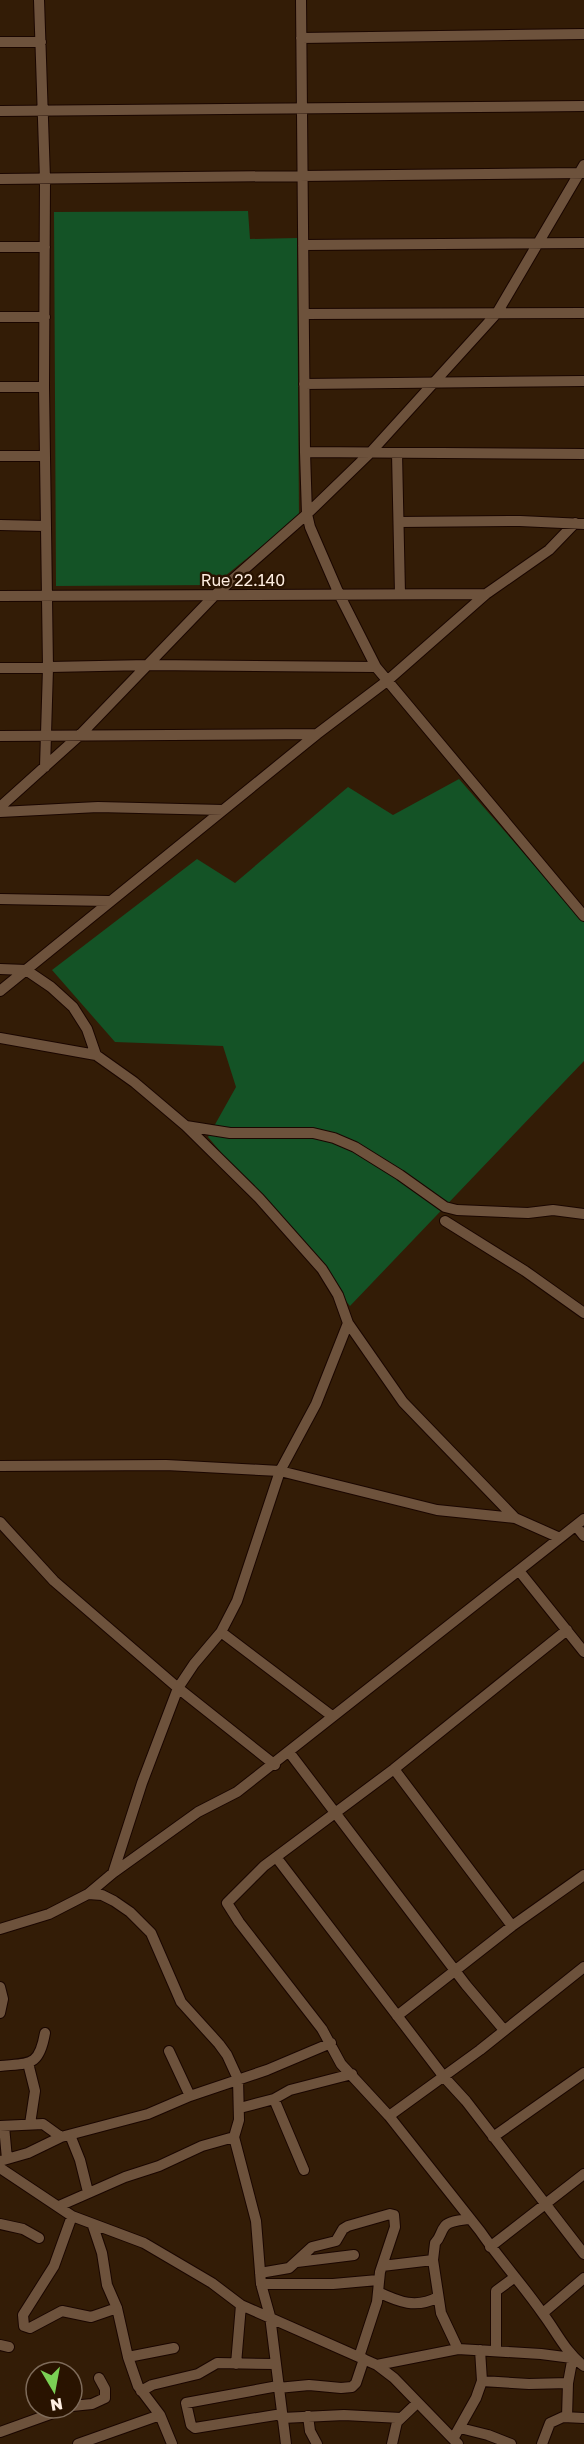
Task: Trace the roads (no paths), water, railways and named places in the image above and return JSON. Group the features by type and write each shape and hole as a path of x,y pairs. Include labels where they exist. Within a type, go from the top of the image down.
{"street":[{"path":"39,0 45,179 44,456 48,668 45,767"},
{"path":"301,0 305,452 309,527 339,594 376,667 584,916"},
{"path":"301,38 584,34"},
{"path":"0,42 41,42"},
{"path":"0,111 584,106"},
{"path":"0,179 302,177 583,170"},
{"path":"0,807 80,735 215,595 307,514 370,453 497,313 583,170"},
{"path":"303,245 584,243"},
{"path":"0,247 45,247"},
{"path":"304,314 584,313"},
{"path":"0,317 45,317"},
{"path":"304,384 584,381"},
{"path":"0,387 44,387"},
{"path":"305,452 584,454"},
{"path":"398,453 400,594"},
{"path":"0,456 44,456"},
{"path":"399,522 579,523"},
{"path":"0,991 317,734 387,681 486,594 549,550 579,523"},
{"path":"0,525 45,525"},
{"name":"Rue 22.140","path":"0,596 486,594"},
{"path":"0,668 148,665 376,667"},
{"path":"0,736 317,734"},
{"path":"0,812 98,807 223,810"},
{"path":"0,898 109,901"},
{"path":"0,969 26,970 51,987 73,1007 87,1029 96,1055"},
{"path":"0,1038 96,1055 134,1082 186,1126 259,1198 322,1269 338,1295 348,1323 403,1402 515,1518"},
{"path":"186,1126 238,1134 313,1133 334,1138 355,1147 445,1207 457,1210 528,1214 553,1210 584,1214"},
{"path":"445,1221 525,1271 584,1313"},
{"path":"112,1873 142,1783 178,1688 194,1664 221,1632 237,1601 280,1471 316,1404 348,1323"},
{"path":"0,1466 166,1465 280,1471 437,1510 515,1518 560,1538"},
{"path":"0,1522 54,1581 178,1688 274,1765"},
{"path":"0,1929 49,1914 88,1894 112,1873 198,1812 237,1792 274,1765 332,1716 520,1572 580,1522 584,1536"},
{"path":"520,1572 584,1652"},
{"path":"567,1630 394,1769 276,1857 227,1902 239,1922 310,2012 331,2043 341,2064 389,2116 543,2313 573,2357 584,2366"},
{"path":"221,1632 332,1716"},
{"path":"289,1752 504,2031"},
{"path":"394,1769 512,1926"},
{"path":"276,1857 444,2077 466,2101 584,2254"},
{"path":"397,2016 512,1926 584,1875"},
{"path":"88,1894 102,1895 114,1901 130,1912 151,1933 181,2002 219,2044 238,2079 240,2108 238,2129 234,2137 256,2221 261,2278 270,2316 286,2444"},
{"path":"389,2116 444,2077 584,1967"},
{"path":"0,1987 3,1999 0,2013"},
{"path":"0,2066 28,2063 41,2054 45,2033"},
{"path":"88,2192 80,2160 66,2136 44,2124 2,2126 4,2160 28,2153 66,2136 148,2114 190,2096 267,2070 331,2043"},
{"path":"169,2051 190,2096"},
{"path":"28,2063 35,2091 30,2124"},
{"path":"493,2137 584,2073"},
{"path":"240,2108 274,2099 290,2090 352,2074"},
{"path":"274,2099 304,2169"},
{"path":"59,2206 125,2176 167,2163 202,2146 234,2137"},
{"path":"0,2168 72,2216 93,2226 144,2243 212,2283 241,2305 377,2365 394,2378 456,2443"},
{"path":"490,2247 584,2174"},
{"path":"261,2278 287,2269 312,2247 336,2241 343,2229 392,2214 396,2218 382,2265 372,2321 356,2383 352,2387 341,2388 309,2385 278,2387 186,2403 191,2425 195,2428 282,2416 344,2415 400,2418"},
{"path":"72,2216 54,2266 23,2315 24,2326 30,2328 62,2311 91,2317 117,2308"},
{"path":"458,2349 445,2324 438,2297 433,2260 435,2243 441,2237 444,2227 469,2218"},
{"path":"0,2224 23,2229 39,2238"},
{"path":"93,2226 102,2253 107,2285 117,2308 133,2376 141,2391 160,2415 172,2444"},
{"path":"297,2262 354,2255"},
{"path":"382,2265 433,2260"},
{"path":"496,2351 496,2291 515,2277"},
{"path":"261,2278 378,2286 405,2303 422,2303 438,2297"},
{"path":"543,2313 584,2278"},
{"path":"236,2364 241,2305"},
{"path":"128,2357 174,2348"},
{"path":"377,2365 458,2349 573,2357"},
{"path":"456,2443 460,2428 482,2381 480,2350"},
{"path":"567,2417 568,2383 573,2357"},
{"path":"141,2391 152,2385 198,2374 217,2363 275,2364"},
{"path":"84,2405 105,2398 105,2389 99,2378"},
{"path":"482,2381 528,2385 568,2383"},
{"path":"392,2444 395,2426 400,2418 417,2403"},
{"path":"78,2444 160,2415"},
{"path":"308,2416 310,2432 317,2444"},
{"path":"542,2444 548,2425 567,2417 584,2418"},
{"path":"0,2432 34,2420"},
{"path":"460,2428 511,2444"}]}
